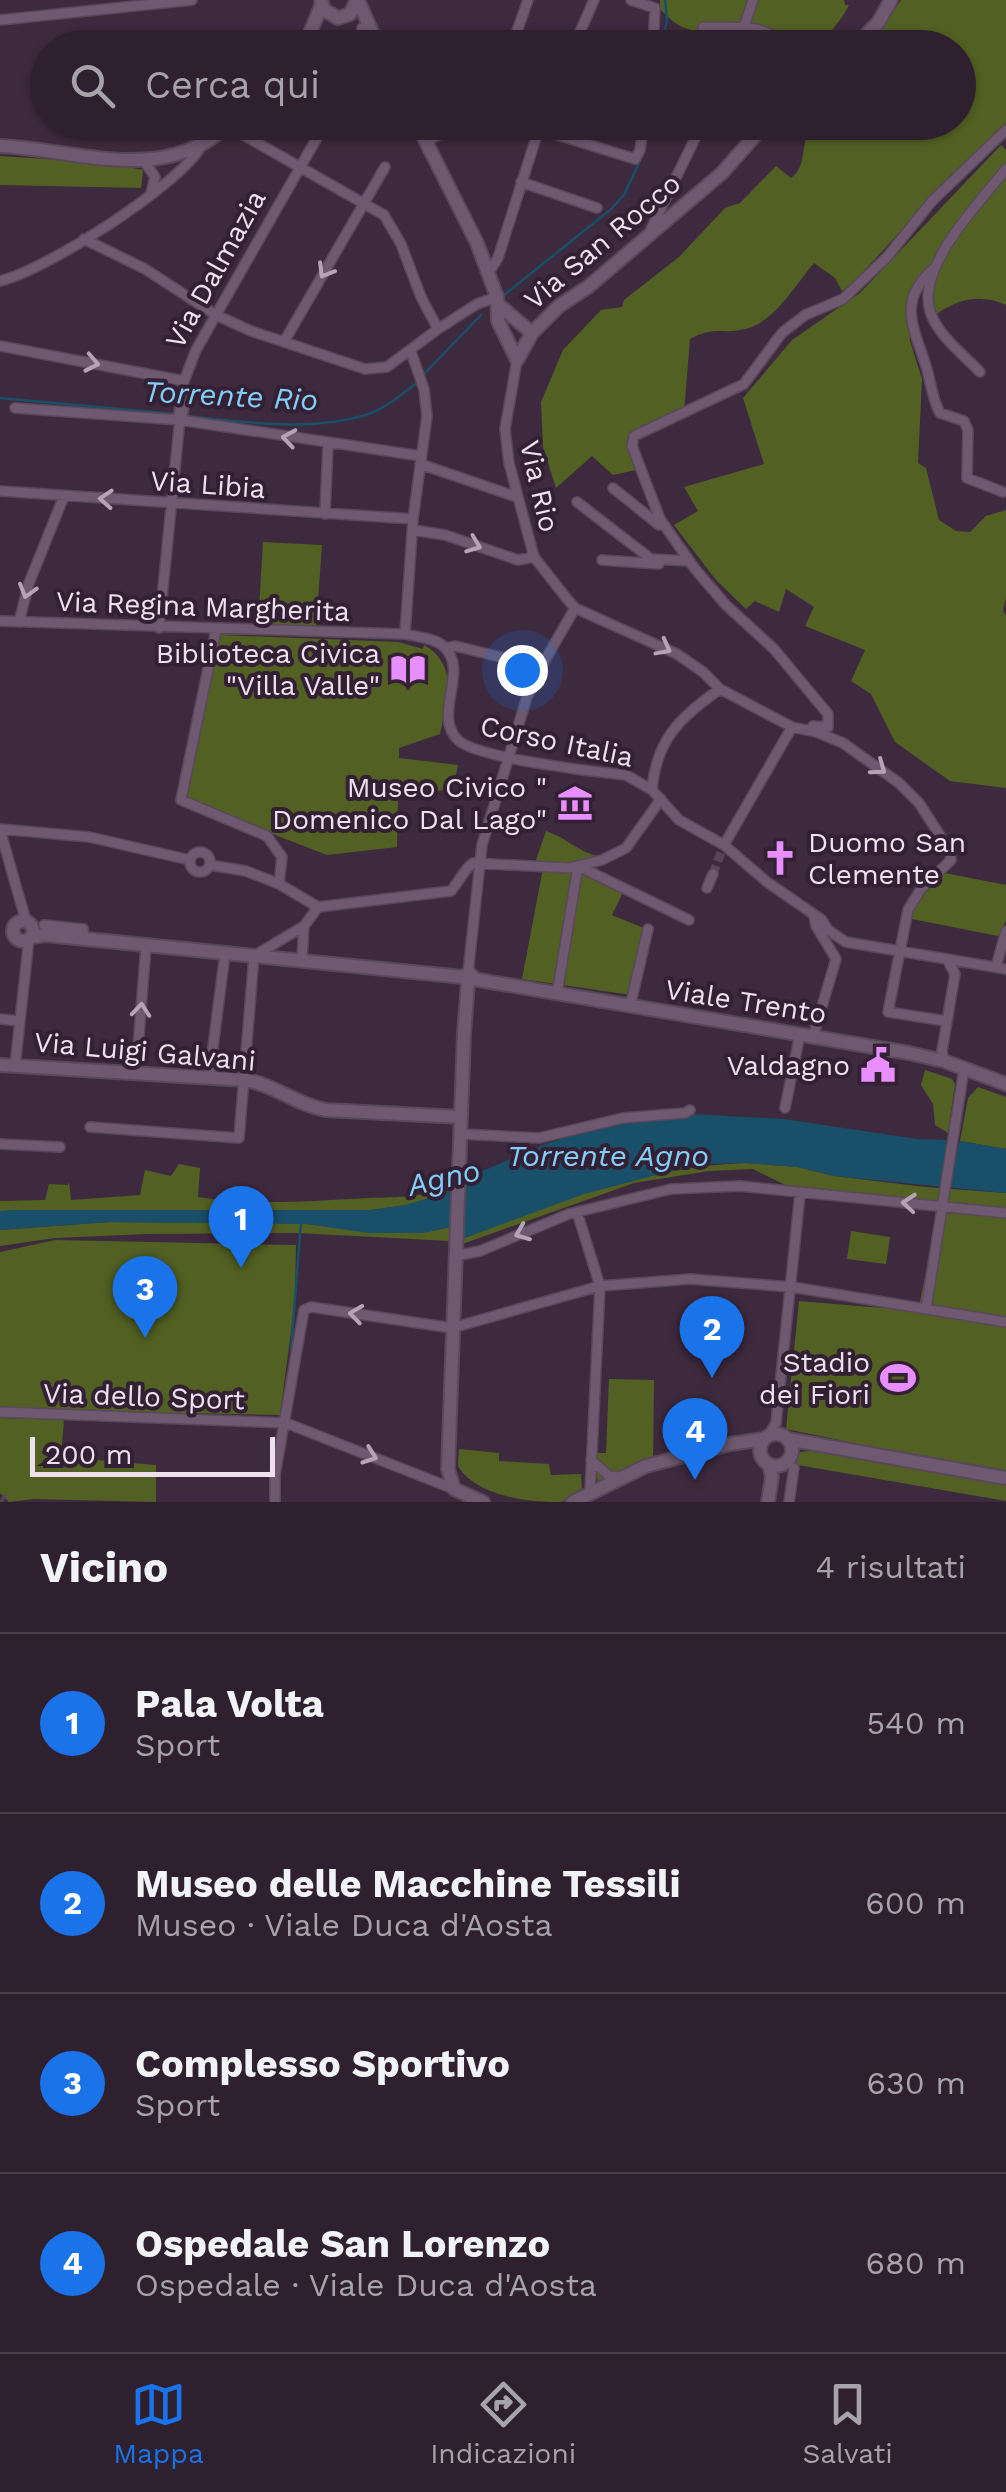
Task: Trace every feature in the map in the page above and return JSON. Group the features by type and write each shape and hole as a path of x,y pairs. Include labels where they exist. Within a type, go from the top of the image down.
{"street":[{"path":"0,20 192,0"},
{"path":"327,30 354,10 357,0"},
{"path":"357,0 366,30"},
{"path":"517,30 528,0"},
{"path":"581,30 594,0"},
{"path":"631,0 655,8 654,30"},
{"path":"744,30 752,0"},
{"path":"871,30 891,0"},
{"path":"321,3 328,14 363,30"},
{"path":"313,30 321,3"},
{"path":"703,27 746,26 760,30"},
{"path":"724,845 797,728 828,727 828,714 774,649 726,605 663,524 632,446 634,436 744,384 782,333 805,315 843,299 886,257 932,201 1006,130"},
{"path":"0,146 144,161 173,158 214,140"},
{"path":"257,140 384,214 438,329"},
{"name":"Via Dalmazia","path":"159,628 184,381 196,350 316,140"},
{"path":"490,272 498,258 534,140"},
{"path":"581,140 635,158 641,140"},
{"path":"650,232 694,140"},
{"name":"Via San Rocco","path":"517,360 528,339 559,306 588,287 722,173 751,140"},
{"path":"425,141 490,272 498,301 498,321 517,360"},
{"path":"0,281 46,264 84,240 151,193 200,148"},
{"path":"144,161 155,177 151,193"},
{"path":"285,340 385,168"},
{"path":"1002,492 967,478 968,430 964,421 940,413 936,407 910,320 916,284 932,270 1006,169"},
{"path":"521,182 597,208"},
{"path":"84,240 145,269 216,314 265,337 285,340 364,370 387,367 477,304 498,301"},
{"path":"932,270 928,309 939,330 980,372"},
{"path":"498,301 528,339"},
{"path":"507,342 528,339"},
{"path":"0,346 184,381"},
{"path":"411,352 424,389 427,416 405,634 446,648 455,646 541,666"},
{"name":"Via Rio","path":"517,360 505,429 516,498 534,558 575,608"},
{"path":"16,408 181,415 420,460 516,498"},
{"path":"324,514 328,444"},
{"path":"613,488 659,525 663,524"},
{"name":"Via Libia","path":"0,491 324,514 413,525 518,560 534,558"},
{"path":"19,622 29,583 64,496"},
{"path":"577,502 650,559 692,565"},
{"path":"602,560 692,565"},
{"path":"484,1502 454,1488 448,1469 468,978 482,845 528,696 575,608 667,649 720,689 797,728 843,742 899,783 919,803 950,851 951,860 921,889 908,910 888,1012 946,1021"},
{"name":"Via Regina Margherita","path":"0,621 405,634"},
{"path":"216,630 181,800 267,836 282,857 279,884"},
{"name":"Corso Italia","path":"446,648 452,659 453,678 447,719 455,737 475,750 626,776 652,790 679,820 724,845 846,942 1001,968"},
{"path":"652,790 654,764 682,718 720,689"},
{"path":"216,866 279,884 318,907 451,890 473,863 570,868 602,860 626,848 660,799"},
{"path":"15,1066 23,931 0,830 89,837 190,860"},
{"path":"578,866 688,920"},
{"path":"557,994 578,866"},
{"path":"707,888 713,874"},
{"path":"90,1126 239,1138 254,956 304,926 318,907"},
{"path":"785,1108 806,1036 818,1019 836,959 813,921 814,915"},
{"path":"302,959 304,926"},
{"path":"630,1007 648,929"},
{"name":"Viale Trento","path":"23,931 468,978 944,1060 1006,1084"},
{"path":"1001,968 1006,931"},
{"path":"136,1073 146,946"},
{"path":"209,1078 225,954"},
{"path":"944,1060 955,974 948,961"},
{"path":"0,1019 20,1021"},
{"name":"Via Luigi Galvani","path":"0,1065 246,1080 262,1083 308,1107 460,1118"},
{"path":"926,1309 964,1069"},
{"path":"460,1134 538,1138 623,1118 690,1110"},
{"path":"0,1144 60,1147"},
{"path":"455,1256 480,1251 576,1212 671,1189 740,1186 1006,1213"},
{"path":"768,1502 779,1450 800,1194"},
{"path":"576,1212 600,1286 590,1492"},
{"path":"275,1502 276,1475 304,1310 310,1307 452,1328 600,1286 690,1280 792,1287 1006,1322"},
{"name":"Via dello Sport","path":"0,1412 286,1423 454,1488"},
{"path":"573,1502 620,1478 690,1453 744,1443 1006,1478"},
{"path":"779,1450 788,1502"},
{"path":"591,1460 609,1476 620,1478"}],"green space":[{"path":"660,0 844,0 849,5 831,30 693,30 671,20 660,9"},
{"path":"901,0 1006,0 1006,124 842,291 835,278 814,263 775,311 756,325 737,331 706,332 690,339 684,412 636,435 632,455 636,470 613,475 592,456 556,488 543,447 541,402 563,350 601,310 622,307 624,300 679,257 725,208 740,203 776,166 791,178 801,165 807,140 976,140 976,30 880,30"},
{"path":"1001,145 1006,150 1006,305 987,299 969,300 935,315 925,310 926,279 908,317 910,341 922,379 918,463 926,468 939,520 956,531 970,532 986,516 1006,510 1006,788 950,781 895,742 871,694 851,681 865,650 805,626 814,607 786,589 779,612 755,601 746,609 716,580 674,525 698,511 684,487 764,464 743,398 792,340 860,293"},
{"path":"0,156 105,163 143,170 141,188 0,185"},
{"path":"263,542 322,545 316,627 258,625"},
{"path":"220,635 398,642 423,649 424,645 442,663 448,684 440,734 399,748 399,758 458,765 453,788 398,799 397,847 327,855 185,800"},
{"path":"546,831 597,856 597,863 586,866 624,890 612,915 646,929 631,995 522,979 544,863 536,860"},
{"path":"945,873 1006,885 1006,921 998,936 907,918 922,893"},
{"path":"925,1070 952,1079 955,1084 948,1133 935,1125 933,1104 921,1085"},
{"path":"978,1087 1006,1097 1006,1149 960,1141 968,1098"},
{"path":"746,1163 925,1187 1006,1193 1006,1501 792,1464 800,1452 823,1450 996,1472 786,1429 799,1301 918,1311 939,1208 802,1193 753,1169 709,1171 634,1183 462,1244 462,1239 601,1189 673,1171"},
{"path":"179,1164 200,1168 198,1197 242,1201 401,1197 453,1184 452,1191 407,1205 371,1210 0,1211 0,1201 45,1200 49,1184 69,1182 71,1200 140,1195 145,1170 171,1176"},
{"path":"109,1222 279,1223 411,1233 450,1227 449,1241 298,1233 147,1234 55,1238 0,1246 0,1230"},
{"path":"851,1231 890,1237 886,1264 847,1259"},
{"path":"55,1240 296,1245 295,1301 280,1415 166,1416 0,1410 0,1252"},
{"path":"609,1379 654,1380 653,1466 598,1486 595,1453 606,1453"},
{"path":"0,1418 64,1420 61,1457 156,1465 156,1502 9,1502 0,1493"},
{"path":"459,1449 499,1453 499,1461 549,1464 551,1475 581,1474 582,1491 560,1502 518,1499 489,1491 458,1466"}],"water":[{"name":"Torrente Agno","path":"691,1114 784,1119 946,1140 946,1183 960,1141 1006,1149 1006,1193 834,1176 798,1167 698,1164 584,1194 462,1239 464,1179 543,1145 601,1126"},
{"name":"Torrente Agno","path":"452,1191 450,1227 424,1233 368,1233 306,1224 109,1222 0,1230 0,1211 371,1210 406,1205"}],"waterway":[{"name":"Torrente Rio","path":"665,0 665,30"},
{"name":"Torrente Rio","path":"504,295 610,210 624,195 643,154"},
{"name":"Torrente Rio","path":"423,375 481,315"},
{"name":"Torrente Rio","path":"187,416 277,424 344,420 380,409 418,382"},
{"name":"Torrente Rio","path":"0,398 174,414"},
{"path":"291,1350 301,1222"},
{"path":"271,1501 272,1469"}],"tunnel":[{"path":"713,874 724,845"}],"place":[{"name":"Biblioteca Civica \"Villa Valle\"","path":"408,669"},
{"name":"Museo Civico \" Domenico Dal Lago\"","path":"575,803"},
{"name":"Duomo San Clemente","path":"780,858"},
{"name":"Valdagno","path":"878,1065"},
{"name":"Pala Volta","path":"241,1268"},
{"name":"Complesso Sportivo","path":"145,1338"},
{"name":"Museo delle Macchine Tessili","path":"712,1378"},
{"name":"Stadio dei Fiori","path":"898,1378"},
{"name":"Ospedale San Lorenzo","path":"695,1480"}],"water label":[{"name":"Agno","path":"444,1178"}]}
